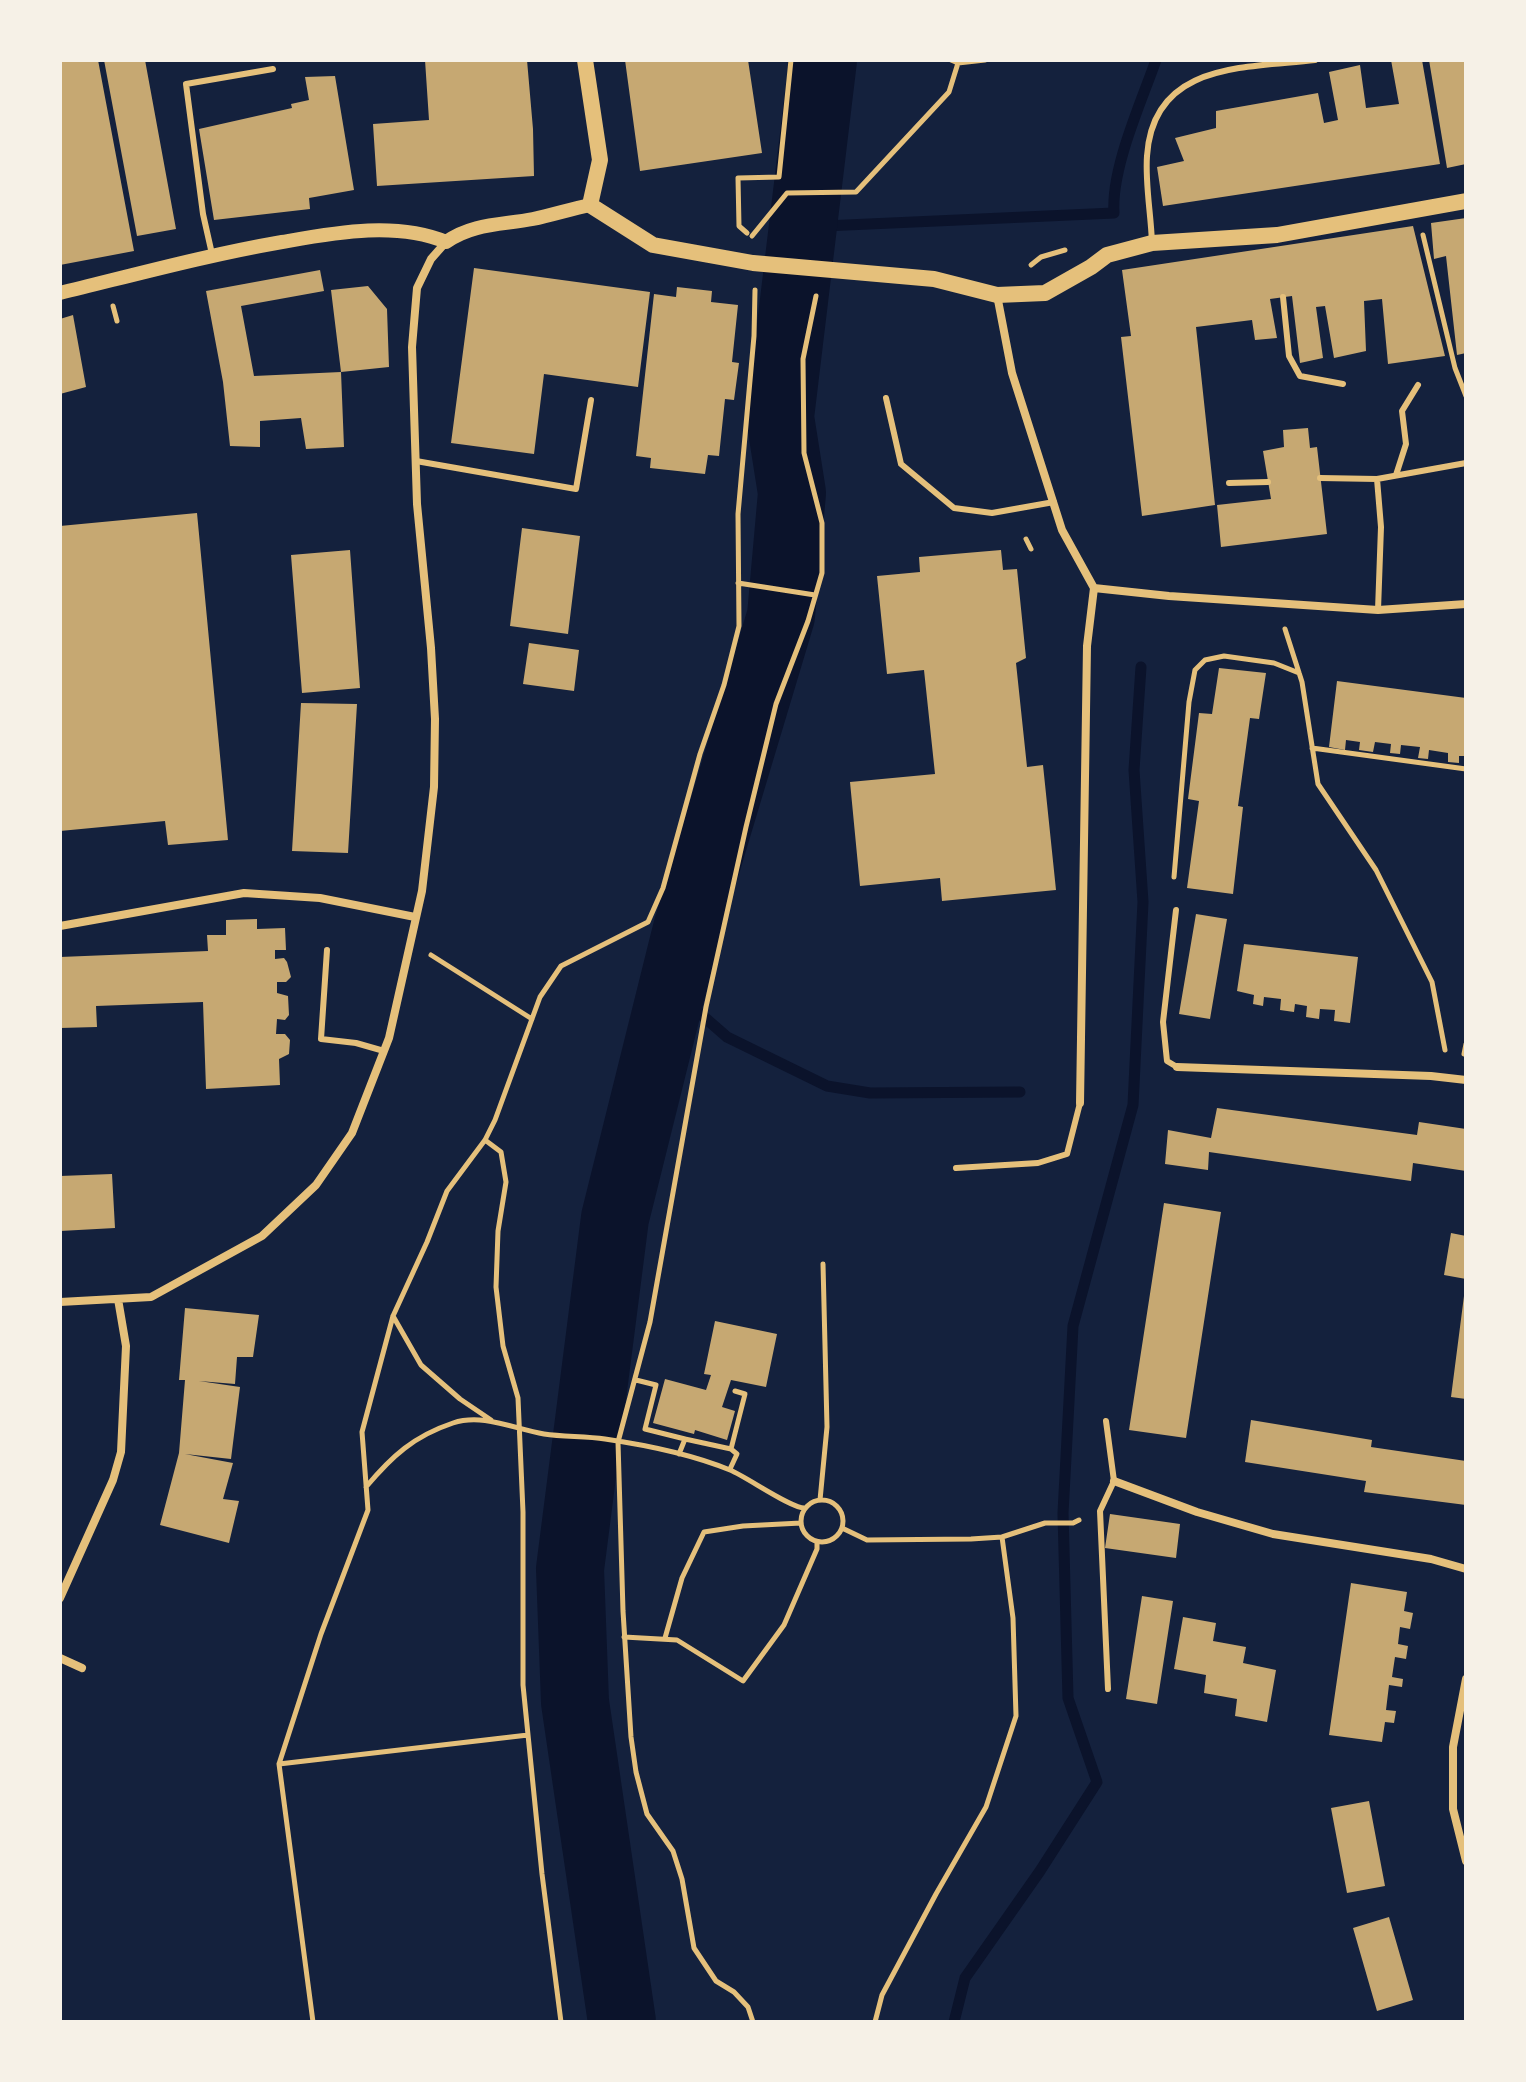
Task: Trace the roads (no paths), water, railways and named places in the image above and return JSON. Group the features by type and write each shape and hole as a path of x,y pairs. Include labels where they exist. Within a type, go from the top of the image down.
{"main road":[{"path":"585,60 600,160 590,205 653,245 724,259 934,279 997,295 1045,293 1107,255 1152,243 1278,240 1466,201"}],"street":[{"path":"60,1302 151,1297 262,1236 316,1185 352,1133 384,1051 422,891 434,787 435,719 416,461 412,347 417,288 431,259 459,233 487,224 531,219 590,205"},
{"path":"60,293 212,254 336,233 401,231 426,234 446,242"},
{"path":"997,295 1012,373 1062,530 1094,588 1087,646 1080,1103"},
{"path":"1094,588 1378,610 1466,604"},
{"path":"60,926 244,893 320,898 415,917"},
{"path":"1177,1067 1431,1076 1466,1080"},
{"path":"60,1598 113,1480 121,1452 126,1346 118,1299"},
{"path":"1114,1481 1197,1512 1273,1534 1431,1559 1466,1569"},
{"path":"60,1658 82,1668"},
{"path":"1466,1679 1453,1747 1453,1809 1466,1861"}],"lane":[{"path":"1152,243 1147,155 1156,117 1182,86 1218,71 1315,60"},
{"path":"212,254 203,214 186,84 273,69"},
{"path":"1283,297 1289,356 1300,376 1343,384"},
{"path":"1396,475 1406,444 1402,411 1418,385"},
{"path":"886,398 901,464 954,508 992,513 1054,502"},
{"path":"416,461 576,489 591,400"},
{"path":"1320,478 1377,479 1466,463"},
{"path":"1377,479 1381,527 1378,610"},
{"path":"1229,483 1268,482"},
{"path":"1176,910 1163,1022 1167,1061 1177,1067"},
{"path":"327,950 321,1039 356,1043 384,1051"},
{"path":"956,1168 1038,1163 1067,1154 1080,1103"},
{"path":"1106,1421 1114,1481 1100,1511 1108,1689"}],"waterway":[{"path":"622,2022 575,1702 570,1569 615,1218 687,929 781,616 792,493 780,417 823,60"},
{"path":"802,227 1114,213 1114,195 1122,156 1156,60"},
{"path":"954,2022 965,1978 1040,1871 1097,1782 1068,1698 1063,1513 1073,1326 1133,1105 1143,902 1134,770 1141,667"},
{"path":"672,989 727,1037 827,1086 870,1093 1020,1092"}]}
